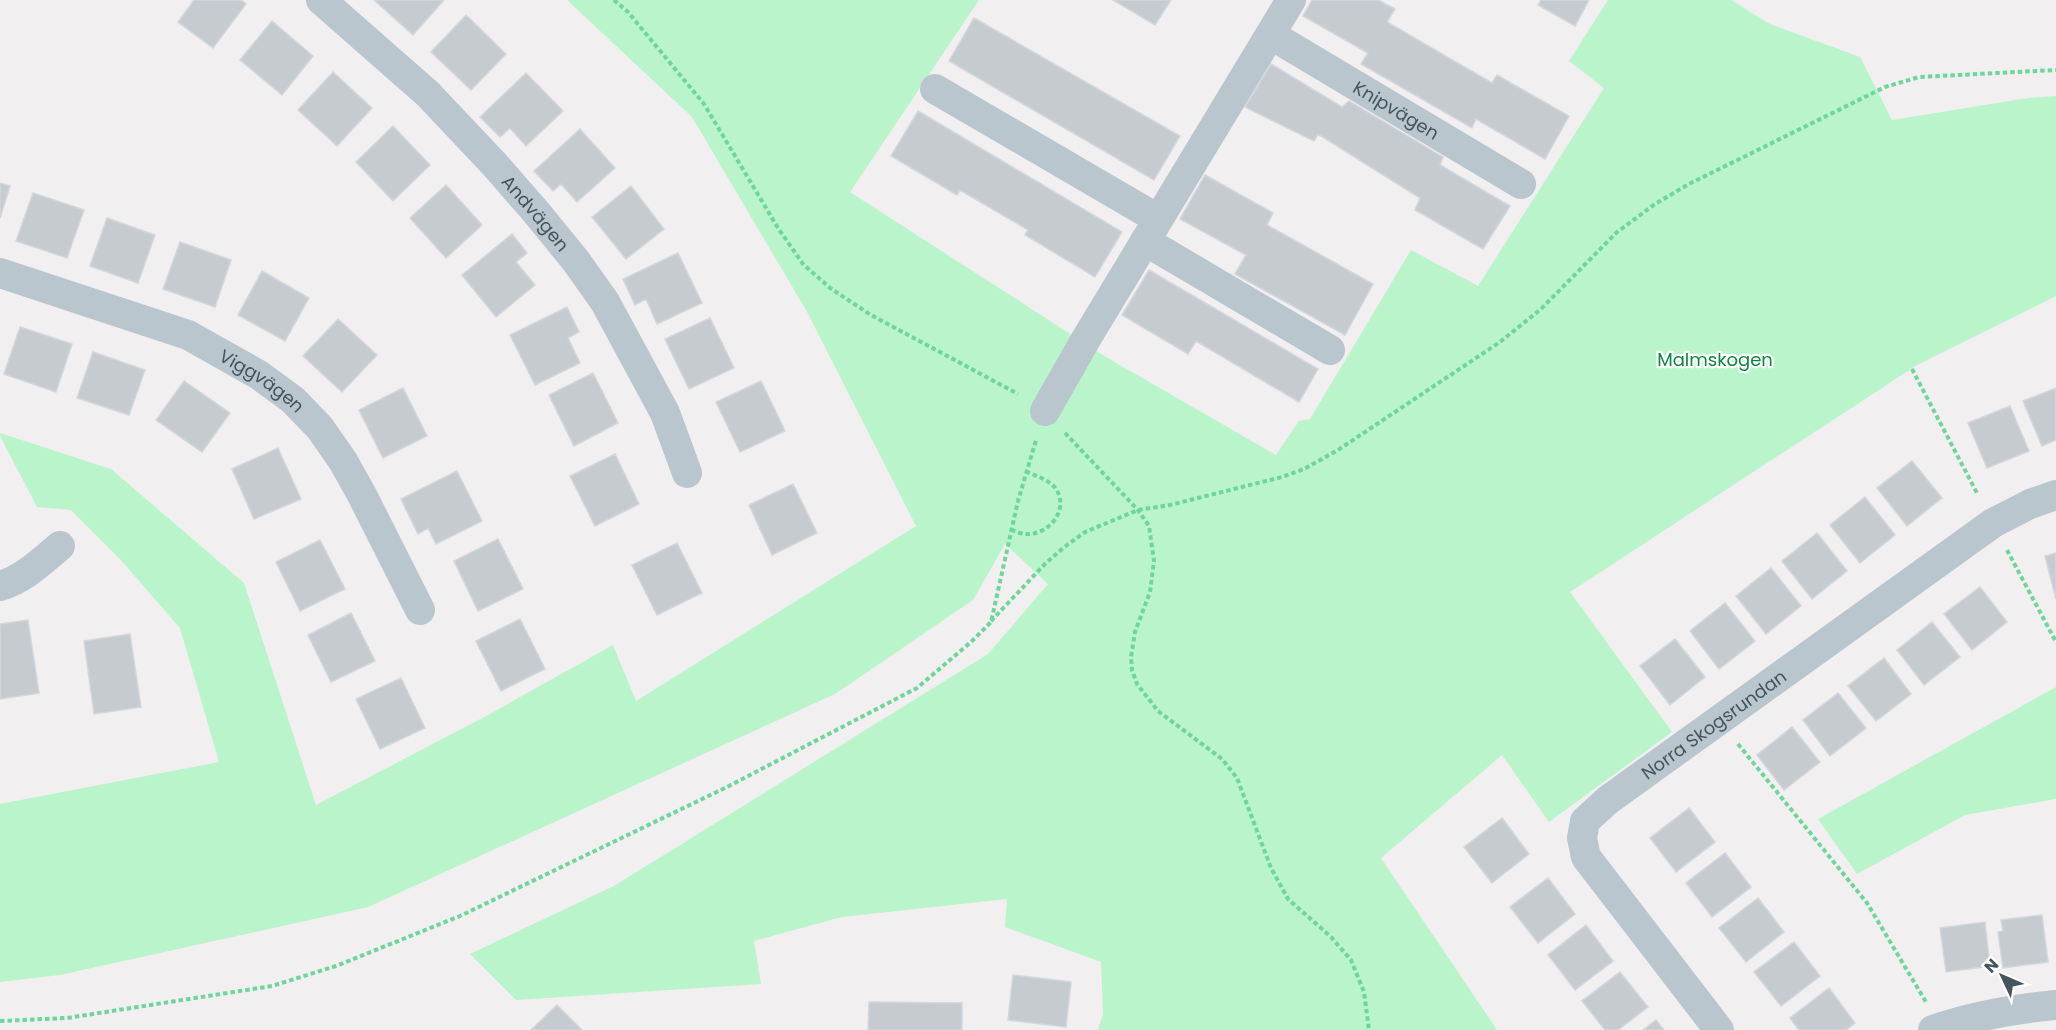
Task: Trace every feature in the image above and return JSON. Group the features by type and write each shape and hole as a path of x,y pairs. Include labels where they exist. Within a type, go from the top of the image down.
{"street":[{"name":"Andvägen","path":"321,0 428,94 523,196 576,261 605,302 665,413 687,473"},
{"path":"1045,411 1271,35 1286,2"},
{"name":"Knipvägen","path":"1271,35 1521,184"},
{"path":"935,89 1152,230 1330,350"},
{"name":"Viggvägen","path":"0,273 188,335 259,375 293,400 320,428 343,461 420,610"},
{"name":"Norra Skogsrundan","path":"1719,1030 1586,857 1582,838 1585,821 1608,800 1993,523 2030,504 2056,495"},
{"path":"0,586 9,584 30,571 60,546"},
{"path":"1935,1029 1966,1019 2012,1009 2056,1005"}],"path":[{"path":"614,0 627,12 704,104 778,228 803,264 830,288 871,315 1039,405 1138,510 1149,526 1154,561 1150,592 1135,632 1131,657 1132,670 1137,684 1158,711 1222,759 1237,778 1271,868 1288,899 1331,938 1351,960 1364,992 1369,1030"},
{"path":"0,1021 67,1018 272,986 336,966 460,916 725,788 917,688 971,642 1045,564 1085,532 1138,510 1170,506 1282,477 1304,469 1338,450 1500,342 1541,309 1616,233 1689,184 1885,87 1919,77 2056,70"},
{"path":"991,622 1011,530 1045,411"},
{"path":"1011,530 1026,534 1044,531 1057,519 1060,504 1056,489 1027,471"},
{"path":"1719,721 1867,903 1925,999 1935,1029"}],"green space":[{"name":"Malmskogen","path":"567,0 979,0 850,192 1106,357 1276,455 1299,421 1310,419 1411,250 1478,286 1604,88 1569,61 1608,0 1731,0 1770,24 1860,57 1892,120 2028,98 2056,96 2056,296 1917,365 1570,592 1672,732 1549,822 1502,755 1381,858 1497,1030 1098,1030 1103,1014 1101,962 1005,927 1007,899 842,917 754,941 761,984 516,1000 470,954 614,886 988,654 1048,584 1005,544 973,600 835,694 368,907 60,975 0,982 0,804 219,762 180,628 119,558 71,510 37,507 0,433 111,469 244,583 316,805 488,715 613,645 636,701 916,526 806,310 692,117"},
{"path":"2056,687 2056,799 1965,815 1857,874 1818,819"}],"building":[{"path":"194,0 241,0 246,4 213,48 178,22"},
{"path":"374,0 444,0 413,35"},
{"path":"1113,0 1171,0 1155,25"},
{"path":"1312,0 1378,0 1395,9 1387,22 1492,83 1497,75 1569,116 1545,159 1476,119 1472,128 1361,64 1368,53 1303,16"},
{"path":"1541,0 1589,0 1575,26 1538,5"},
{"path":"466,15 506,54 471,90 431,52"},
{"path":"974,18 1180,136 1154,180 949,61"},
{"path":"272,21 313,56 282,95 240,60"},
{"path":"1271,64 1342,107 1349,101 1443,157 1440,165 1510,206 1483,249 1415,210 1420,198 1318,134 1314,141 1245,107"},
{"path":"333,72 372,108 337,146 298,110"},
{"path":"526,73 563,111 526,146 510,128 500,137 480,117"},
{"path":"918,111 1122,232 1095,277 1025,235 1028,230 960,190 957,195 891,156"},
{"path":"393,126 430,165 393,201 356,162"},
{"path":"580,129 615,168 577,202 561,184 553,191 534,171"},
{"path":"1205,175 1273,213 1267,225 1373,284 1345,335 1235,274 1246,255 1180,219"},
{"path":"0,183 10,186 0,218"},
{"path":"446,185 482,225 446,258 410,218"},
{"path":"631,186 664,229 626,259 592,217"},
{"path":"33,193 84,210 67,258 16,241"},
{"path":"107,218 155,235 138,283 90,266"},
{"path":"512,234 527,253 516,262 535,285 496,317 462,275"},
{"path":"180,242 231,260 215,307 163,289"},
{"path":"678,253 702,303 657,324 646,299 635,305 623,279"},
{"path":"1149,270 1318,369 1299,402 1196,341 1188,354 1122,315"},
{"path":"262,271 309,298 285,341 238,315"},
{"path":"567,307 579,332 568,338 580,363 535,385 510,335"},
{"path":"710,318 734,368 689,389 665,339"},
{"path":"338,319 377,355 342,392 303,356"},
{"path":"20,327 72,344 56,392 4,374"},
{"path":"93,352 145,370 129,415 77,398"},
{"path":"593,373 618,423 574,446 549,395"},
{"path":"184,381 230,413 202,452 156,420"},
{"path":"761,381 785,431 740,452 716,402"},
{"path":"403,388 427,436 383,458 359,410"},
{"path":"2056,388 2056,440 2042,446 2023,401"},
{"path":"2010,406 2029,451 1987,468 1968,423"},
{"path":"278,448 301,499 254,519 232,469"},
{"path":"615,454 639,504 595,526 570,476"},
{"path":"1912,461 1942,498 1907,526 1877,488"},
{"path":"457,471 482,521 436,544 428,528 418,534 401,499"},
{"path":"793,484 817,533 772,555 749,505"},
{"path":"1865,497 1895,535 1860,563 1830,525"},
{"path":"1817,533 1847,571 1812,599 1782,561"},
{"path":"498,539 523,589 478,611 454,561"},
{"path":"320,540 345,589 300,611 276,562"},
{"path":"677,543 702,593 657,615 632,565"},
{"path":"2056,553 2056,599 2045,556"},
{"path":"1771,568 1801,606 1766,634 1736,596"},
{"path":"1980,587 2007,622 1972,650 1944,614"},
{"path":"1725,603 1755,641 1719,669 1690,631"},
{"path":"351,613 375,661 331,682 308,635"},
{"path":"520,619 545,669 501,691 476,641"},
{"path":"28,620 39,693 0,699 0,624"},
{"path":"1932,622 1960,657 1924,685 1897,650"},
{"path":"130,634 141,707 94,714 84,641"},
{"path":"1675,639 1705,677 1670,705 1640,666"},
{"path":"1884,658 1911,694 1876,721 1848,686"},
{"path":"401,678 425,728 380,749 356,699"},
{"path":"1838,693 1866,728 1830,756 1803,720"},
{"path":"1792,727 1820,762 1784,790 1757,755"},
{"path":"1689,808 1715,842 1676,872 1650,838"},
{"path":"1502,818 1529,854 1492,883 1464,847"},
{"path":"1725,853 1751,887 1712,917 1686,883"},
{"path":"1548,878 1575,914 1538,943 1510,907"},
{"path":"1758,898 1784,932 1746,962 1719,928"},
{"path":"2042,915 2048,962 2003,968 1998,932 2003,931 2001,920"},
{"path":"1985,922 1990,966 1946,972 1940,928"},
{"path":"1586,925 1613,961 1575,990 1548,955"},
{"path":"1794,942 1820,976 1781,1006 1754,972"},
{"path":"1620,972 1648,1007 1618,1030 1605,1030 1582,1001"},
{"path":"1013,975 1071,982 1066,1027 1008,1020"},
{"path":"1829,988 1855,1023 1846,1030 1799,1030 1790,1018"},
{"path":"869,1002 962,1003 962,1030 868,1030"},
{"path":"557,1005 582,1030 531,1030"},
{"path":"1656,1020 1664,1030 1643,1030"}]}
